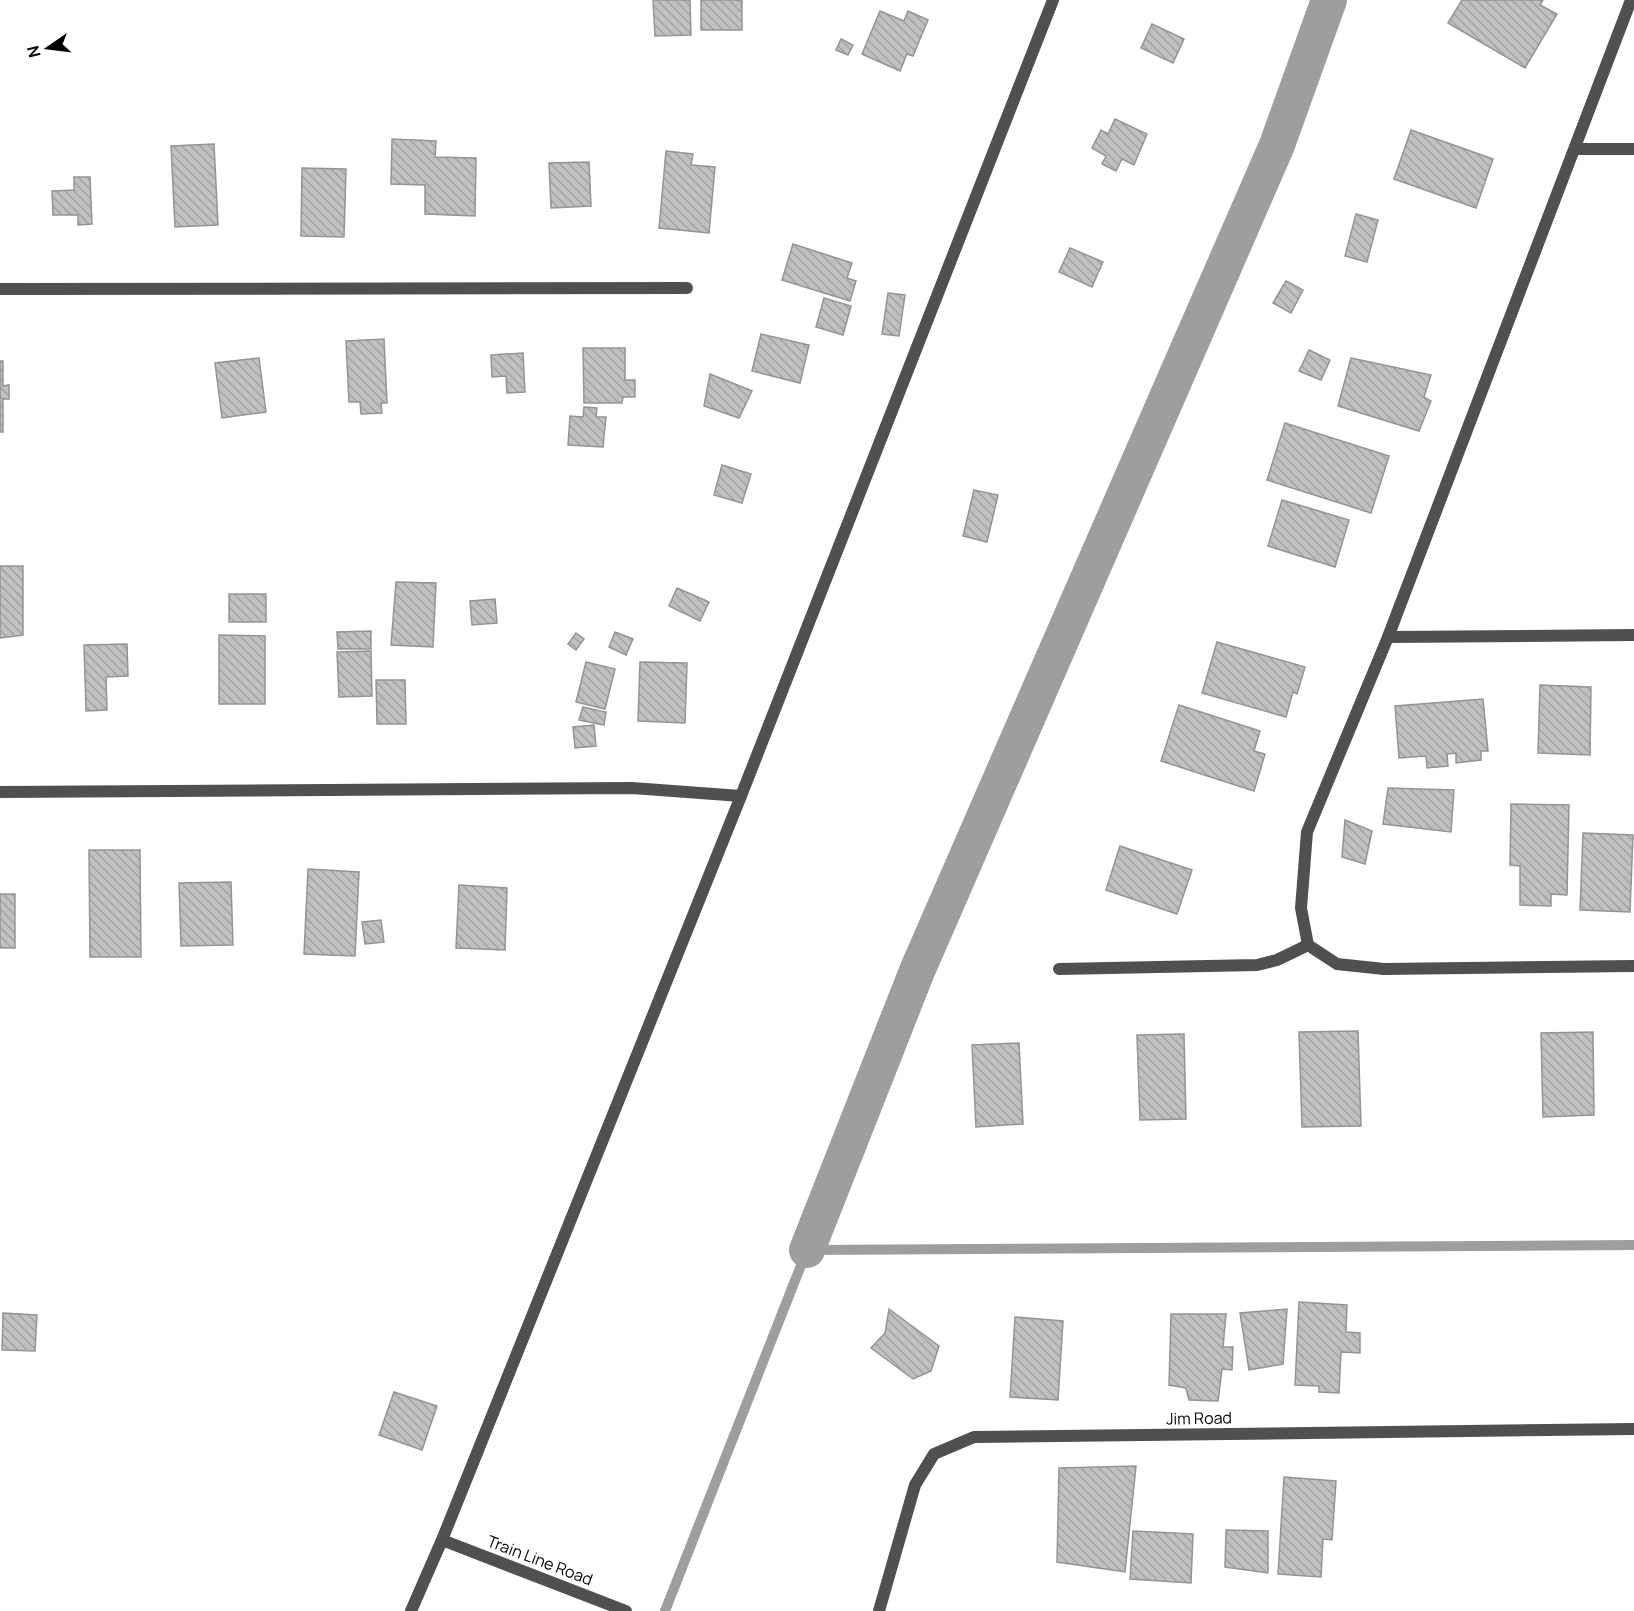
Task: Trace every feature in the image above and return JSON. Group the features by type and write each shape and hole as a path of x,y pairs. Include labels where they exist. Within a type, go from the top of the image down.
{"street":[{"path":"411,1611 442,1540 741,796 1053,0"},
{"path":"1631,0 1388,637 1308,832 1301,908 1308,945 1337,963 1384,969 1634,966"},
{"path":"1576,149 1634,149"},
{"path":"0,289 687,288"},
{"path":"1388,637 1634,635"},
{"path":"0,792 632,788 741,796"},
{"path":"1059,969 1257,965 1277,960 1308,945"},
{"name":"Jim Road","path":"880,1609 915,1485 934,1454 974,1437 1634,1429"},
{"name":"Train Line Road","path":"442,1540 626,1611"}],"building":[{"path":"653,0 690,0 691,35 655,36"},
{"path":"701,0 742,0 742,30 701,30"},
{"path":"1462,0 1543,0 1540,5 1557,14 1525,68 1448,23"},
{"path":"880,11 904,21 908,11 928,20 913,56 907,54 900,71 862,54"},
{"path":"1152,24 1184,39 1173,63 1141,48"},
{"path":"841,39 853,45 848,55 836,50"},
{"path":"1115,119 1147,134 1134,165 1122,159 1116,171 1102,164 1106,156 1092,148 1101,130 1108,134"},
{"path":"1411,130 1493,159 1476,208 1394,179"},
{"path":"392,139 436,141 435,157 476,158 475,216 425,214 425,185 391,184"},
{"path":"214,144 218,225 175,227 171,146"},
{"path":"666,151 693,154 691,165 715,167 709,233 659,228"},
{"path":"589,162 591,206 551,208 549,163"},
{"path":"302,168 346,169 344,237 301,236"},
{"path":"74,177 90,177 92,224 78,225 78,215 53,215 52,191 74,190"},
{"path":"1356,214 1378,220 1367,262 1345,256"},
{"path":"793,244 852,263 847,278 856,281 850,301 782,280"},
{"path":"1070,248 1103,262 1092,287 1059,272"},
{"path":"1286,281 1303,290 1291,313 1273,303"},
{"path":"888,293 905,295 899,336 882,334"},
{"path":"824,298 851,306 843,335 816,327"},
{"path":"761,334 809,345 800,383 752,371"},
{"path":"384,339 387,403 381,403 382,413 361,414 360,402 349,402 346,341"},
{"path":"583,348 625,348 625,380 635,380 635,397 623,397 622,403 584,403"},
{"path":"1309,350 1330,360 1321,380 1299,371"},
{"path":"523,353 525,392 507,393 506,376 492,377 491,355"},
{"path":"259,358 266,412 222,418 215,363"},
{"path":"1351,358 1431,375 1424,397 1431,401 1419,431 1338,406"},
{"path":"0,361 3,361 3,386 9,385 9,399 3,399 3,432 0,432"},
{"path":"710,374 752,391 739,418 704,406"},
{"path":"584,407 597,408 596,417 606,417 603,447 568,445 570,416 583,417"},
{"path":"1285,423 1389,456 1371,513 1267,480"},
{"path":"722,465 751,474 742,503 714,495"},
{"path":"974,490 998,495 987,542 963,536"},
{"path":"1282,500 1349,520 1335,567 1268,546"},
{"path":"0,566 23,566 23,635 0,638"},
{"path":"396,582 436,583 433,647 391,645"},
{"path":"677,588 709,602 700,621 669,606"},
{"path":"229,594 266,594 266,622 229,622"},
{"path":"495,599 497,623 472,625 470,601"},
{"path":"371,631 371,649 338,649 337,632"},
{"path":"615,632 633,639 626,655 609,647"},
{"path":"576,633 584,639 576,650 568,644"},
{"path":"219,635 265,636 265,704 219,704"},
{"path":"1217,642 1305,667 1297,694 1293,692 1286,717 1202,693"},
{"path":"127,644 128,676 106,677 107,710 86,711 84,645"},
{"path":"371,651 372,696 339,697 337,652"},
{"path":"586,662 615,669 605,709 576,702"},
{"path":"640,662 687,663 685,723 638,721"},
{"path":"376,680 405,680 406,724 377,724"},
{"path":"1540,685 1591,687 1590,755 1538,753"},
{"path":"1483,699 1488,751 1481,751 1481,760 1456,763 1456,753 1447,754 1448,766 1427,768 1426,756 1399,758 1395,706"},
{"path":"1179,705 1260,731 1254,751 1265,754 1254,791 1161,761"},
{"path":"583,707 606,712 604,725 579,720"},
{"path":"594,725 596,746 575,748 573,727"},
{"path":"1388,788 1454,790 1451,832 1383,824"},
{"path":"1511,804 1569,805 1567,895 1551,894 1551,906 1520,905 1520,866 1510,865"},
{"path":"1345,820 1372,831 1365,864 1342,857"},
{"path":"1583,833 1633,835 1630,912 1580,910"},
{"path":"1120,846 1192,870 1177,914 1106,890"},
{"path":"89,850 140,850 141,957 90,957"},
{"path":"308,869 359,872 355,956 304,954"},
{"path":"231,882 233,945 181,946 179,883"},
{"path":"459,885 507,888 505,950 456,948"},
{"path":"0,894 15,894 15,948 0,948"},
{"path":"381,920 384,942 365,944 362,922"},
{"path":"1358,1031 1361,1126 1302,1127 1299,1032"},
{"path":"1593,1032 1594,1115 1543,1117 1541,1033"},
{"path":"1184,1034 1186,1119 1140,1120 1137,1035"},
{"path":"1019,1043 1023,1124 976,1127 972,1045"},
{"path":"1299,1302 1347,1305 1346,1332 1360,1333 1360,1353 1341,1352 1339,1393 1319,1392 1319,1386 1295,1385"},
{"path":"889,1309 939,1346 931,1371 913,1379 871,1348 885,1333"},
{"path":"1287,1309 1283,1364 1249,1370 1240,1313"},
{"path":"3,1313 37,1315 35,1351 2,1350"},
{"path":"1171,1314 1226,1314 1223,1347 1233,1347 1232,1370 1222,1369 1218,1401 1189,1400 1186,1388 1169,1385"},
{"path":"1015,1317 1063,1321 1058,1400 1010,1397"},
{"path":"394,1392 437,1406 422,1450 379,1435"},
{"path":"1136,1466 1125,1572 1057,1562 1059,1468"},
{"path":"1284,1477 1336,1481 1332,1540 1323,1539 1321,1577 1278,1574"},
{"path":"1226,1530 1268,1531 1268,1573 1225,1567"},
{"path":"1133,1531 1193,1534 1191,1583 1130,1579"}],"waterway":[{"path":"807,1250 917,971 1277,145 1329,0"},
{"path":"665,1611 807,1250 1634,1245"}]}
